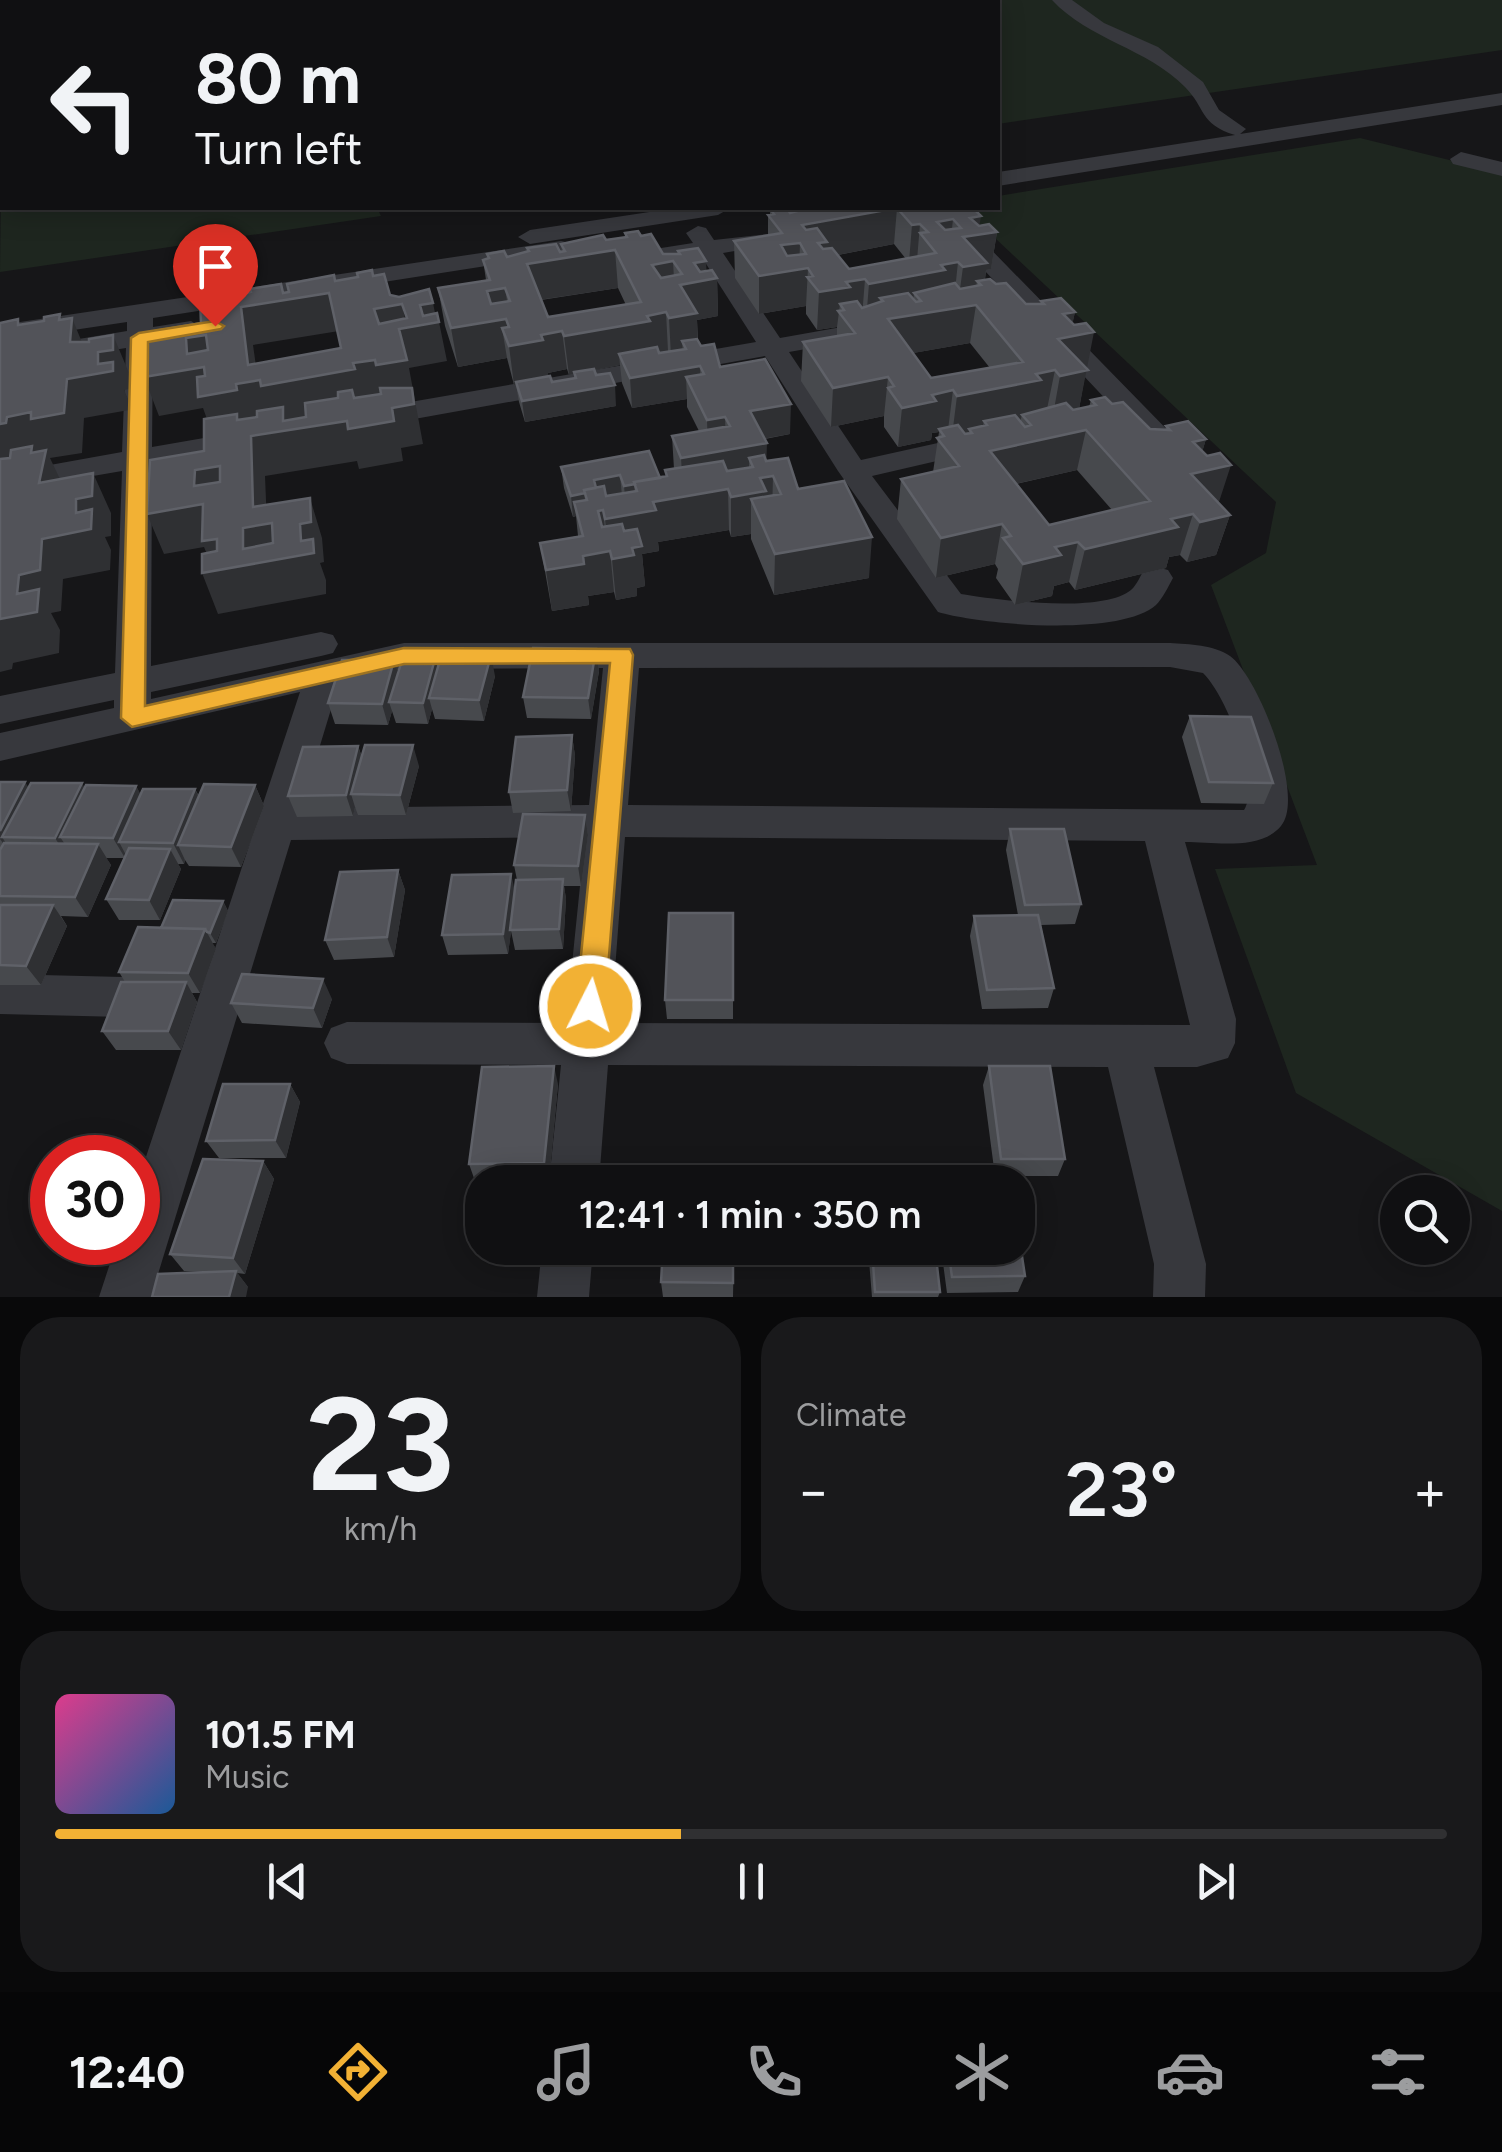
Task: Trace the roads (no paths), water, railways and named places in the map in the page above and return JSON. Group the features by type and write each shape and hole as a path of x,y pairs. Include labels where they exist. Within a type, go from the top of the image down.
{"street":[{"path":"1062,0 1098,28 1151,50 1196,86 1211,114 1236,128"},
{"path":"1000,165 1502,88"},
{"path":"1000,179 1502,100"},
{"path":"1461,159 1502,169"},
{"path":"0,317 707,228 784,213"},
{"path":"943,219 951,222 1030,302 1174,454"},
{"path":"707,228 772,347 852,471 950,604 1014,613 1120,609 1143,598 1156,578"},
{"path":"0,333 140,324 580,268 707,228 806,233"},
{"path":"0,360 140,324 256,286"},
{"path":"993,308 1030,302"},
{"path":"132,718 140,324"},
{"path":"349,422 901,325"},
{"path":"1095,417 1132,408"},
{"path":"852,471 1020,434"},
{"path":"0,483 272,435"},
{"path":"576,1165 622,655"},
{"path":"0,747 132,718 323,658"},
{"path":"125,1297 276,824 323,658"},
{"path":"0,710 133,682 323,658 1197,658 1216,664 1232,678 1266,766 1270,796 1267,815 1251,826 607,821 276,824"},
{"path":"347,1043 1212,1042 1213,1019 1161,827"},
{"path":"0,994 220,999"},
{"path":"1125,1044 1180,1264 1179,1297"},
{"path":"563,1297 566,1265"}]}
